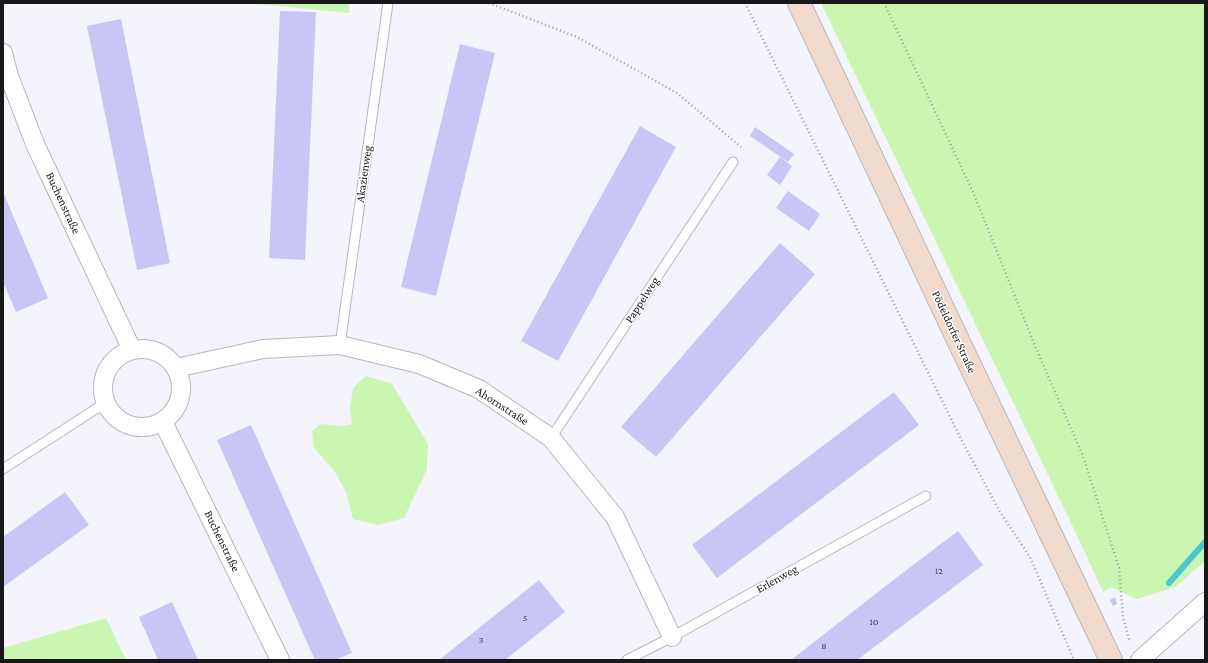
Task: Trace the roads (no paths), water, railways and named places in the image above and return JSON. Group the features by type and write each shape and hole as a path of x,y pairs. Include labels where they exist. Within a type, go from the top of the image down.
{"main road":[{"name":"Pödeldorfer Straße","path":"800,3 958,340 1111,660"}],"street":[{"name":"Buchenstraße","path":"3,53 9,76 35,144 132,350"},
{"name":"Ahornstraße","path":"176,368 263,349 340,345 419,364 479,389 551,438 615,517 672,637"},
{"path":"142,349 155,351 167,358 176,368 181,389 180,398 173,413 163,422 150,427 136,428 123,423 112,415 105,403 103,394 103,380 109,366 119,356 132,350 142,349"},
{"name":"Buchenstraße","path":"163,422 280,660"},
{"path":"1136,653 1205,602"}],"lane":[{"name":"Akazienweg","path":"340,345 388,3"},
{"name":"Pappelweg","path":"551,438 733,162"},
{"path":"3,469 105,403"},
{"name":"Erlenweg","path":"627,660 672,637 926,496"}],"waterway":[{"path":"1169,583 1205,542"}]}
